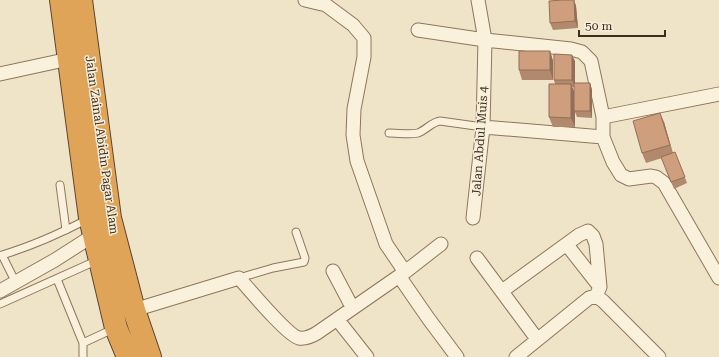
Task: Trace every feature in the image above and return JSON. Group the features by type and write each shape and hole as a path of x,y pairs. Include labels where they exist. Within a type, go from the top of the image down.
{"highway":[{"name":"Jalan Zainal Abidin Pagar Alam","path":"61,0 92,226 116,328 128,357"},
{"name":"Jalan Zainal Abidin Pagar Alam","path":"81,0 110,218 134,310 150,357"}],"street":[{"path":"305,0 326,4 353,25 364,38 364,57 354,109 352,135 357,161 386,244 428,318 458,357"},
{"name":"Jalan Abdul Muis 4","path":"473,218 483,127 485,40 478,0"},
{"path":"418,30 485,40 571,49 582,52 591,61 603,117 603,137 613,162 621,174 629,179 651,176 656,177 664,183 719,278"},
{"path":"0,74 69,59"},
{"path":"603,117 719,94"},
{"path":"483,127 603,137"},
{"path":"0,291 56,260 92,226"},
{"path":"502,291 583,233 588,231 593,236 596,244 598,292"},
{"path":"134,310 239,278 255,298 290,333 300,338 312,335 337,319 352,307 402,274 441,244"},
{"path":"567,245 603,301 659,357"},
{"path":"477,258 538,339"},
{"path":"333,271 352,307"},
{"path":"516,357 598,292"},
{"path":"337,319 367,357"}],"lane":[{"path":"389,133 416,133 440,121 483,127"},
{"path":"60,185 66,230"},
{"path":"16,283 1,255 18,250 66,230 92,226"},
{"path":"239,278 304,262 305,258 296,232"},
{"path":"0,304 100,259"},
{"path":"57,279 83,344 83,357"},
{"path":"83,344 116,328"}],"building":[{"path":"574,0 575,21 550,23 549,1"},
{"path":"519,51 550,51 550,70 519,70"},
{"path":"554,54 572,55 572,80 554,80"},
{"path":"574,83 590,83 590,111 574,111"},
{"path":"549,84 571,84 571,118 549,117"},
{"path":"660,113 670,145 642,153 633,121"},
{"path":"675,152 685,177 671,182 661,157"}]}
